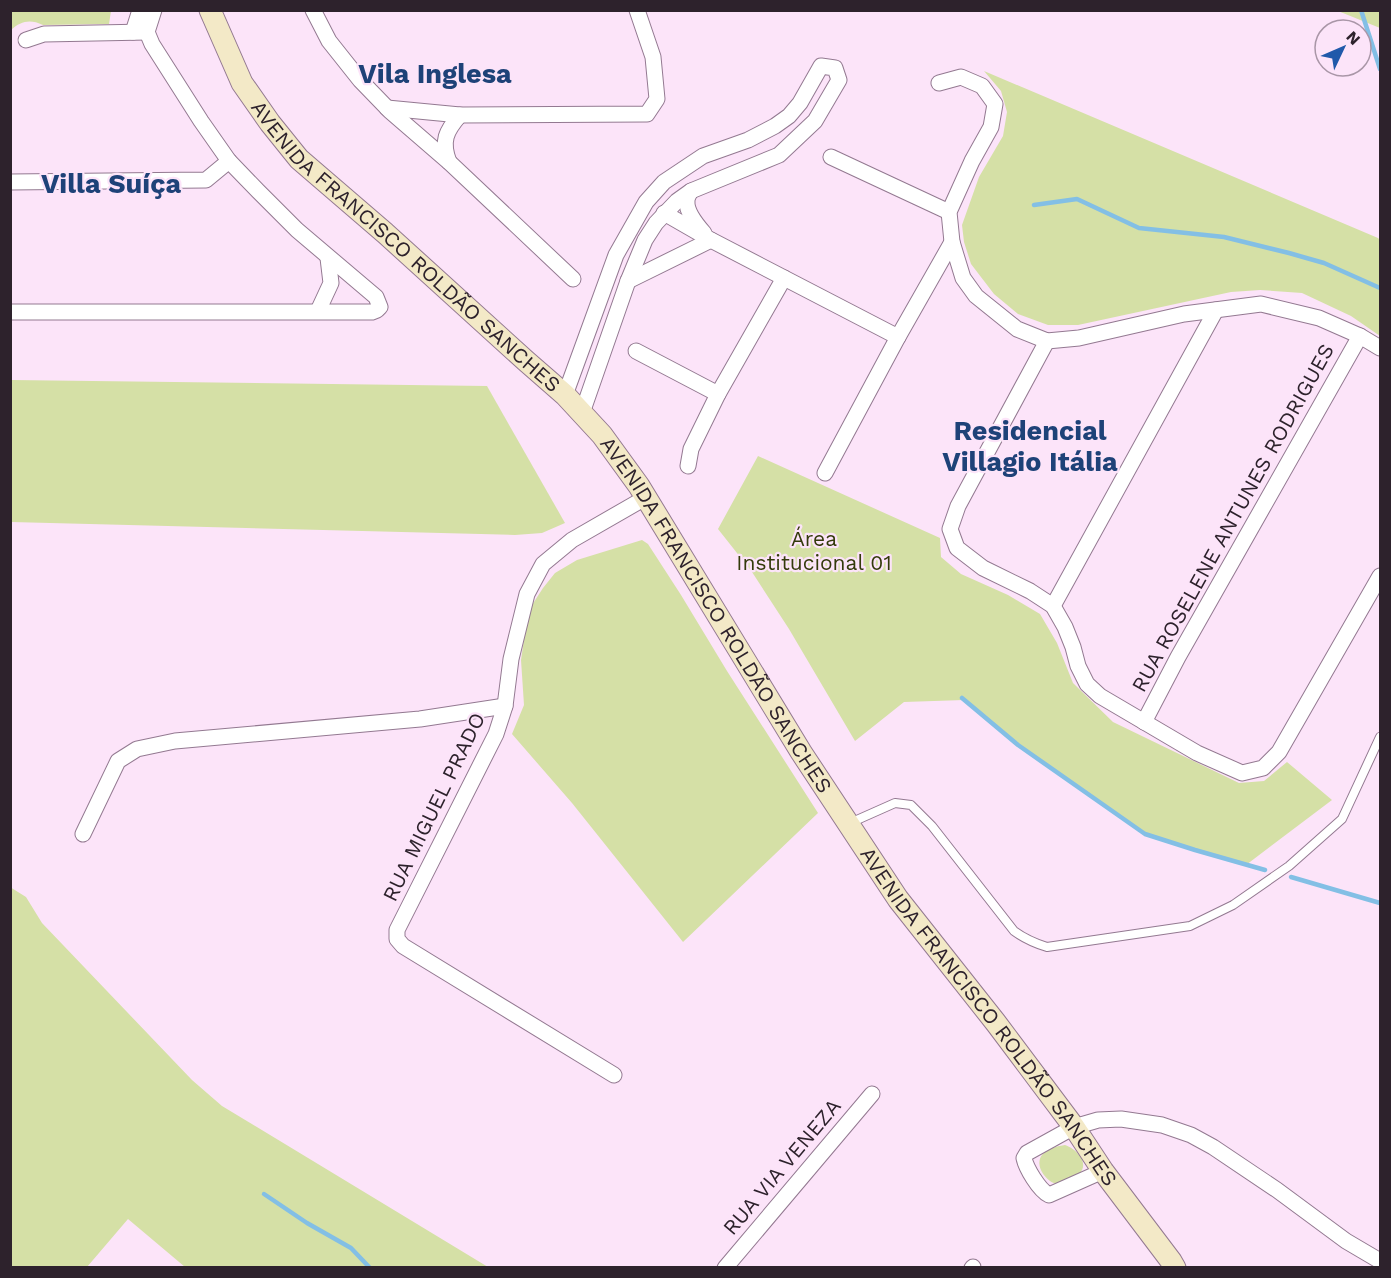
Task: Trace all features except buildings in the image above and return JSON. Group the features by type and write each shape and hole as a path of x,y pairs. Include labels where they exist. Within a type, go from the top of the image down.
{"street":[{"path":"10,312 372,312 380,307 376,297 328,258 230,161 140,32 140,10"},
{"path":"140,32 154,10"},
{"name":"AVENIDA FRANCISCO ROLDÃO SANCHES","path":"210,10 242,83 299,159 386,233 565,395 602,435 639,486 795,742 898,898 1074,1127 1103,1171 1175,1268"},
{"path":"313,10 329,41 360,80 387,108 449,162 573,279"},
{"path":"387,108 460,115 646,114 657,99 653,57 637,10"},
{"path":"26,40 44,34 140,32"},
{"path":"565,395 616,255 646,202 664,182 703,156 748,140 776,126 800,103 821,66 836,68 839,80 815,121 779,155 690,191 656,223 645,240 628,280 582,413"},
{"path":"939,82 961,77 982,86 995,104 991,127 972,161 949,212 952,242 963,278 976,296 1017,329 1047,341 1079,338 1184,315 1261,304 1319,318 1360,336 1380,348"},
{"path":"449,162 445,151 445,138 450,127 460,115"},
{"path":"748,140 779,155"},
{"path":"831,157 949,212"},
{"path":"10,182 206,180 230,161"},
{"path":"690,191 687,202 689,211 696,224 711,240"},
{"path":"664,213 898,338"},
{"path":"628,280 711,240"},
{"path":"825,473 952,242"},
{"path":"318,311 331,284 328,258"},
{"path":"927,287 952,276 963,278"},
{"path":"688,466 692,448 718,394 784,278"},
{"path":"1053,606 1216,310"},
{"name":"RUA ROSELENE ANTUNES RODRIGUES","path":"1144,722 1178,657 1360,336"},
{"path":"1047,341 958,506 950,529 957,548 983,568 1030,591 1053,606 1065,627 1078,666 1087,684 1100,696 1197,753 1242,773 1263,768 1279,752 1380,576"},
{"path":"636,351 718,394"},
{"name":"RUA MIGUEL PRADO","path":"614,1075 403,946 397,939 397,930 496,734 505,706 511,659 526,594 543,564 572,540 645,498"},
{"path":"83,834 118,761 137,749 175,741 420,719 505,706"},
{"name":"RUA VIA VENEZA","path":"725,1268 872,1094"},
{"path":"1103,1171 1049,1195 1040,1188 1024,1158 1027,1153 1074,1127 1098,1120 1121,1119 1162,1125 1191,1135 1213,1147 1277,1190 1346,1241 1380,1262"}],"lane":[{"path":"849,824 895,803 911,805 932,826 1014,931 1036,945 1047,948 1190,926 1233,905 1289,866 1342,819 1380,737"}],"green space":[{"path":"11,10 111,11 109,24 43,25 30,22 22,23 11,30"},
{"path":"1338,11 1380,11 1380,28 1373,25 1373,18 1355,18"},
{"path":"984,71 1378,238 1380,240 1380,336 1351,316 1302,293 1260,290 1231,292 1078,325 1048,325 1018,314 994,294 971,264 964,242 962,225 979,177 1003,136 1007,112 1001,91"},
{"path":"11,380 487,386 565,523 542,533 515,535 11,522"},
{"name":"Área Institucional 01","path":"758,456 940,538 941,557 961,574 1008,595 1040,614 1057,643 1073,683 1113,722 1239,783 1264,781 1287,762 1332,800 1246,865 1145,834 1018,745 964,700 904,702 855,741 789,629 752,572 718,529"},
{"path":"642,540 648,544 681,595 818,813 683,942 572,803 512,734 524,705 521,660 526,626 532,605 543,588 555,573 577,560"},
{"path":"10,887 26,897 42,923 192,1080 222,1106 488,1267 185,1267 128,1219 87,1267 11,1267"},
{"path":"1065,1145 1073,1149 1080,1157 1082,1170 1074,1177 1056,1184 1047,1179 1041,1170 1041,1156 1054,1147"}],"waterway":[{"path":"1361,10 1380,69"},
{"path":"1034,205 1077,199 1139,228 1224,237 1289,253 1324,263 1380,288"},
{"path":"962,698 1018,745 1145,834 1265,870"},
{"path":"1291,877 1380,903"},
{"path":"264,1194 307,1223 351,1248 370,1268"}],"district":[{"name":"Vila Inglesa","path":"435,74"},
{"name":"Villa Suíça","path":"111,184"},
{"name":"Residencial Villagio Itália","path":"1030,446"}]}
